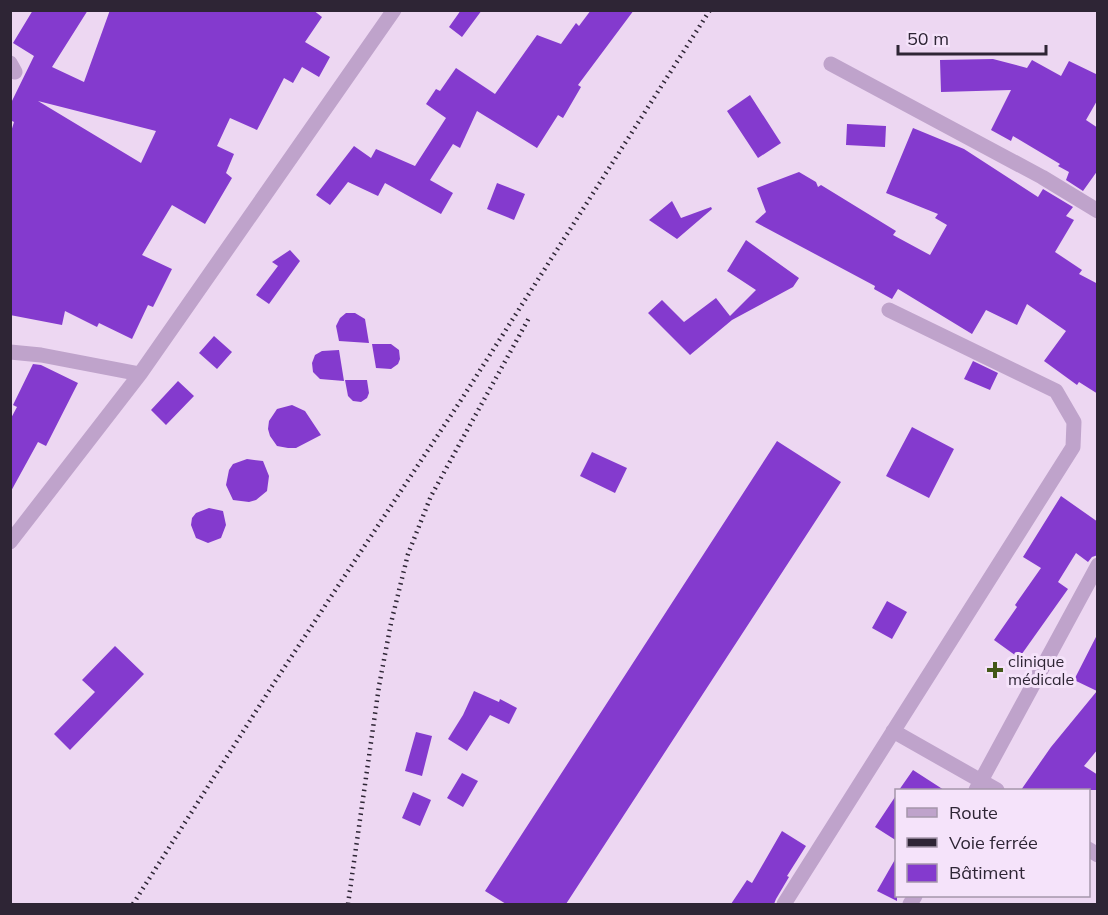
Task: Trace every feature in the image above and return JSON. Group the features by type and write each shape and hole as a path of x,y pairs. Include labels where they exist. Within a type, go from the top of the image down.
{"street":[{"path":"10,542 140,374 394,10"},
{"path":"831,64 1042,177 1098,211"},
{"path":"784,904 1073,447 1074,422 1056,391 889,310"},
{"path":"10,352 41,355 140,374"},
{"path":"893,731 979,785 1098,565"}],"building":[{"path":"33,10 88,10 52,67 84,82 110,10 313,10 322,17 305,42 330,57 319,77 302,67 293,83 284,78 257,130 230,118 217,146 234,154 226,173 232,178 205,224 172,205 142,255 172,269 153,307 148,305 132,339 99,323 97,327 65,311 62,325 10,315 10,135 14,122 10,120 10,105 34,56 13,43","holes":["38,101 156,131 141,163"]},
{"path":"461,10 482,10 462,37 449,27"},
{"path":"591,10 634,10 578,85 581,87 563,118 558,115 537,148 477,111 460,148 453,144 430,180 453,193 441,214 385,183 378,196 348,182 330,205 316,195 354,146 371,158 376,149 415,166 446,118 426,104 436,89 440,91 456,68 495,94 537,35 561,44 576,23 579,26"},
{"path":"993,59 1027,68 1032,60 1061,76 1069,61 1098,75 1098,99 1086,120 1098,128 1098,170 1083,191 1066,180 1069,172 1058,166 1060,164 1013,136 1011,141 991,130 1011,90 941,92 940,60"},
{"path":"750,95 781,143 758,158 727,111"},
{"path":"847,124 886,126 885,147 846,145"},
{"path":"913,128 964,149 1038,197 1043,189 1073,207 1066,216 1074,220 1055,252 1082,270 1079,274 1098,284 1098,394 1079,382 1077,385 1044,361 1066,331 1027,304 1017,325 986,310 972,334 898,289 892,299 874,289 875,286 755,222 766,212 757,188 799,172 816,182 818,187 821,185 896,231 893,235 930,255 947,225 935,218 938,214 886,193"},
{"path":"497,183 525,194 514,220 487,209"},
{"path":"672,201 681,218 711,207 712,209 677,239 649,220"},
{"path":"746,240 799,278 793,287 732,320 690,355 648,313 662,300 684,322 716,298 730,316 756,290 727,271"},
{"path":"290,250 300,261 269,304 256,295 278,266 272,262"},
{"path":"346,313 355,313 365,319 369,343 339,341 336,326"},
{"path":"214,336 232,352 217,369 199,353"},
{"path":"372,344 391,344 399,350 398,364 391,369 376,368"},
{"path":"339,350 344,381 320,379 313,372 312,363 315,355 322,351"},
{"path":"973,361 998,373 990,390 964,379"},
{"path":"33,364 41,365 78,383 46,446 38,442 10,493 10,420 17,407 13,405"},
{"path":"345,380 367,380 369,393 367,398 361,402 353,401 348,396"},
{"path":"178,381 194,396 166,425 151,410"},
{"path":"292,405 305,411 321,435 296,448 277,446 270,436 269,421 277,409"},
{"path":"912,427 954,449 929,498 886,476"},
{"path":"777,441 841,482 566,904 506,904 485,891"},
{"path":"592,452 627,468 615,493 580,476"},
{"path":"247,459 263,461 269,476 267,491 256,500 249,502 233,500 226,485 229,470 233,464"},
{"path":"1061,496 1098,522 1098,555 1092,557 1088,562 1076,553 1058,582 1068,589 1019,658 994,640 1041,568 1023,557"},
{"path":"209,508 223,511 226,525 221,538 208,543 196,538 191,525 196,513"},
{"path":"887,601 907,612 892,639 872,628"},
{"path":"1098,633 1098,749 1084,766 1098,775 1098,790 1022,789 1051,747 1097,691 1074,680"},
{"path":"115,646 144,674 70,750 54,734 95,692 82,680"},
{"path":"474,691 499,702 500,699 517,708 509,724 490,715 467,751 448,739"},
{"path":"416,732 432,736 422,776 405,771"},
{"path":"913,770 942,789 900,789"},
{"path":"462,773 478,781 463,807 447,798"},
{"path":"413,792 431,800 420,826 402,818"},
{"path":"895,797 895,840 875,827"},
{"path":"782,831 806,846 787,876 789,877 774,904 731,904 747,880 752,883"},
{"path":"895,860 895,897 897,901 877,891"}],"railway":[{"path":"133,904 274,683 463,397 710,10"},
{"path":"348,904 379,686 408,554 431,496 530,316"}],"place":[{"name":"clinique médicale","path":"995,670"}]}
